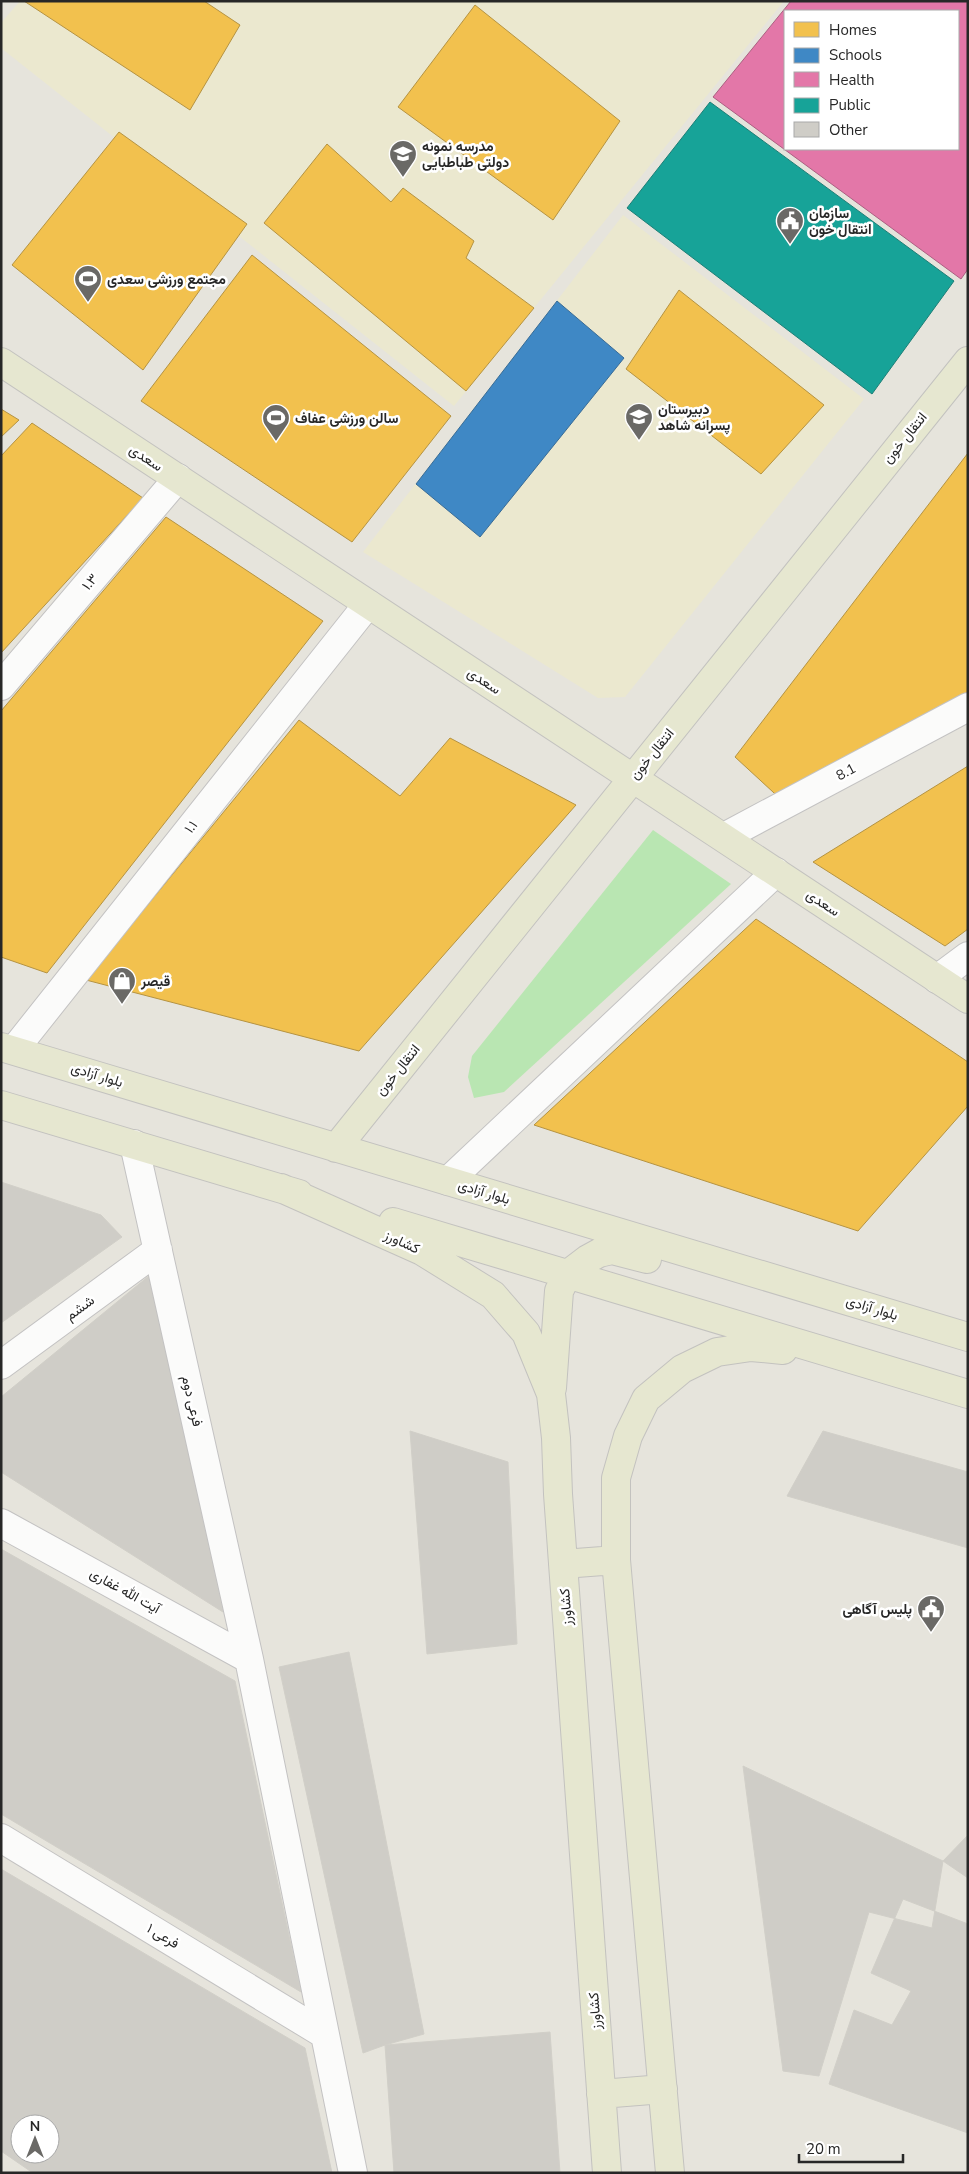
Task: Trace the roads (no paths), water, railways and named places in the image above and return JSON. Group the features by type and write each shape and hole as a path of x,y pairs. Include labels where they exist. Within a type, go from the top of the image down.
{"main road":[{"name":"انتقال خون","path":"336,1148 968,361"},
{"name":"سعدی","path":"1,362 968,999"},
{"name":"بلوار آزادی","path":"7,1048 968,1337"},
{"path":"1,1105 968,1394"},
{"name":"کشاورز","path":"282,1188 422,1251 493,1296 526,1333 551,1394 556,1438 558,1494 607,2173"},
{"path":"551,1394 559,1292 567,1275 588,1259 599,1253 612,1250 723,1280 734,1279 752,1272"},
{"path":"670,2173 616,1560 616,1478 628,1436 646,1399 682,1369 717,1352 751,1347 842,1356"},
{"path":"564,1564 616,1560"},
{"path":"601,2094 663,2089"}],"street":[{"name":"۱.۳","path":"1,686 178,478"},
{"name":"۱.۱","path":"7,1048 368,604"},
{"name":"8.1","path":"724,837 968,707"},
{"path":"448,1181 776,872"},
{"path":"937,979 968,956"},
{"name":"فرعی دوم","path":"134,1144 249,1659 353,2173"},
{"name":"ششم","path":"1,1365 158,1250"},
{"name":"آیت الله غفاری","path":"1,1523 249,1659"},
{"name":"فرعی ۱","path":"1,1838 324,2034"}],"place":[{"name":"مدرسه نمونه دولتی طباطبایی","path":"403,178"},
{"name":"سازمان انتقال خون","path":"790,245"},
{"name":"مجتمع ورزشی سعدی","path":"88,303"},
{"name":"دبیرستان پسرانه شاهد","path":"639,441"},
{"name":"سالن ورزشی عفاف","path":"276,442"},
{"name":"قیصر","path":"122,1005"},
{"name":"پلیس آگاهی","path":"931,1633"}]}
